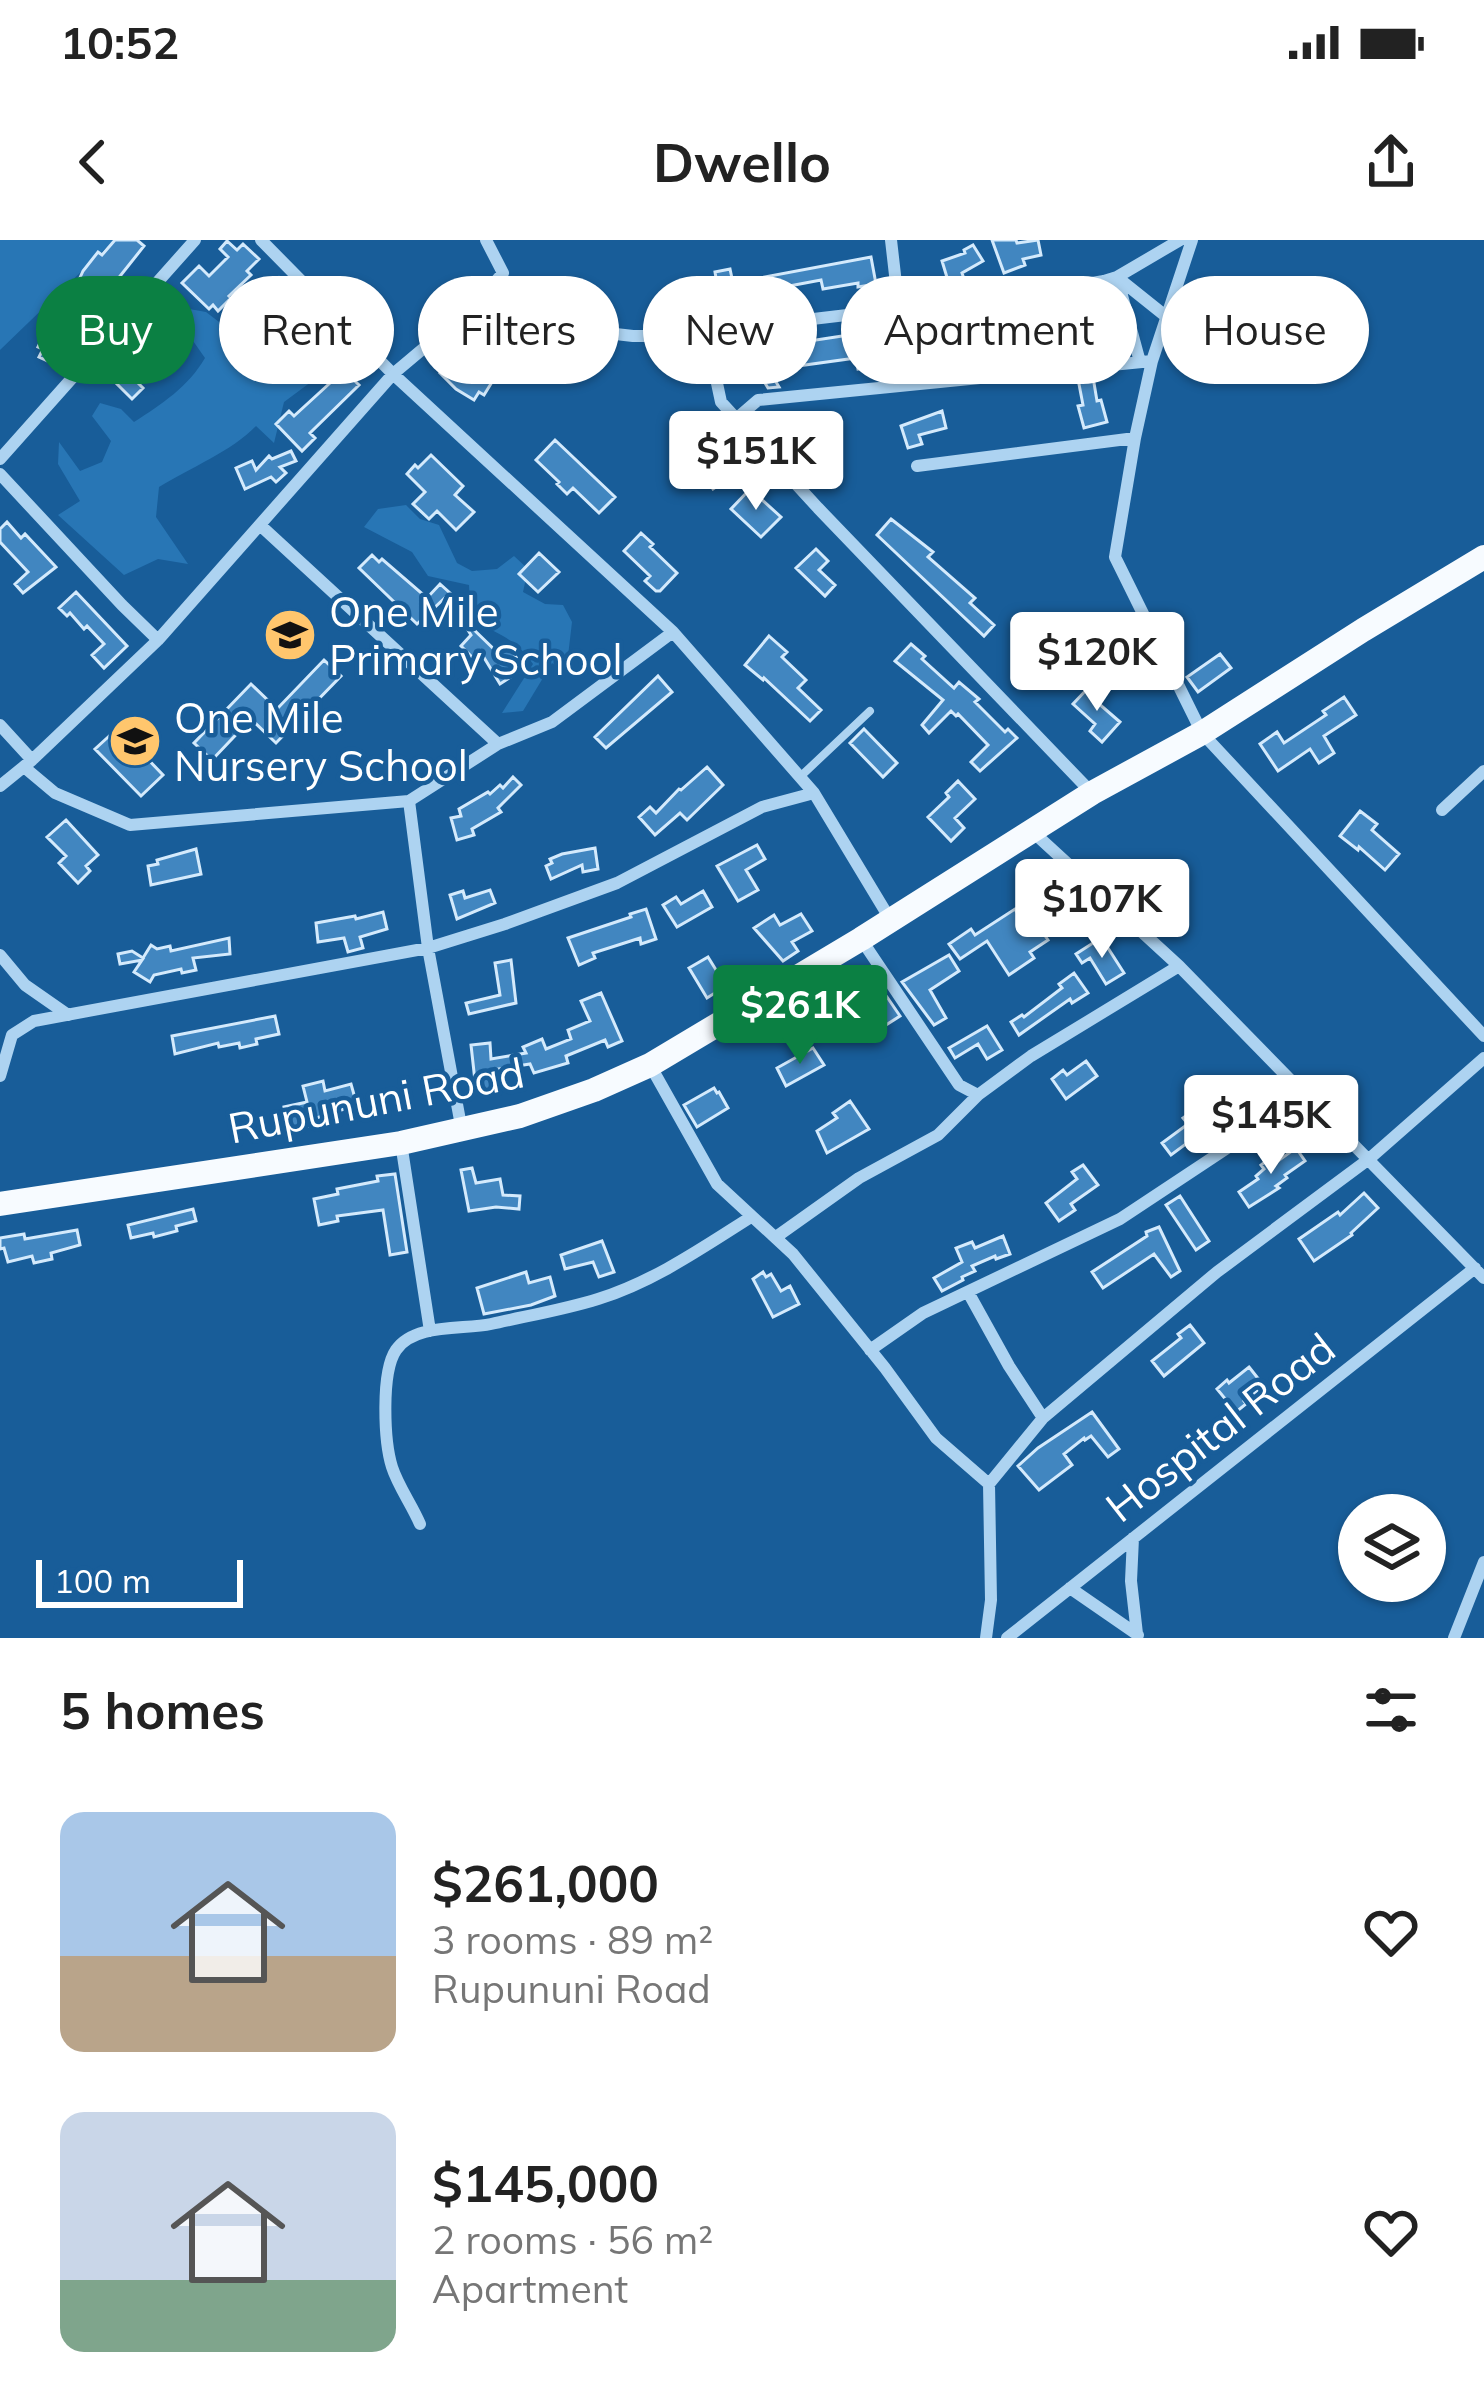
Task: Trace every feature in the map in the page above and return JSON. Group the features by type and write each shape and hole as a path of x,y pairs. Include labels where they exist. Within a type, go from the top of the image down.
{"main road":[{"name":"Rupununi Road","path":"0,1204 400,1143 462,1131 594,1090 650,1065 861,939 1092,793 1202,734 1484,557"}],"street":[{"path":"0,459 195,240"},
{"path":"261,240 296,276"},
{"path":"486,240 503,272 500,276"},
{"path":"891,240 895,276"},
{"path":"1119,276 1180,240"},
{"path":"1181,276 1192,240"},
{"path":"1137,293 1161,312"},
{"path":"1161,332 1146,361 1115,557 1202,734 1484,1036"},
{"path":"1137,335 1146,361"},
{"path":"394,373 418,353"},
{"path":"736,419 758,400 1146,361"},
{"path":"394,375 673,632 814,793 891,920"},
{"path":"0,786 158,640 384,384"},
{"path":"717,384 721,402 736,419 1092,793"},
{"path":"917,466 1135,438"},
{"path":"0,474 158,640"},
{"path":"261,526 498,744"},
{"path":"0,725 55,793 130,825 409,801 498,744 552,722 673,632"},
{"path":"1442,810 1484,771"},
{"path":"0,1076 12,1035 34,1021 428,948 617,883 762,807 814,793"},
{"path":"409,801 428,948 462,1131"},
{"path":"1032,831 1179,966 1479,1273"},
{"path":"861,939 959,1085 978,1095"},
{"path":"0,955 25,985 69,1015"},
{"path":"776,1237 859,1178 938,1135 978,1095 1031,1056 1179,966"},
{"path":"986,1638 992,1600 988,1484 1043,1418 1216,1272 1369,1159 1484,1058"},
{"path":"650,1065 717,1184 776,1237 936,1438 988,1484"},
{"path":"869,1350 923,1312 1120,1219 1271,1119 1314,1107"},
{"path":"400,1143 430,1331"},
{"path":"420,1524 393,1472 386,1437 388,1380 396,1350 413,1336 430,1331 476,1328 600,1298 686,1258 751,1217"},
{"name":"Hospital Road","path":"1007,1638 1479,1273"},
{"path":"968,1292 1043,1418"},
{"path":"1133,1538 1131,1581 1139,1636"},
{"path":"1454,1638 1484,1562"},
{"path":"1070,1588 1139,1636"}],"lane":[{"path":"800,778 870,711"}],"shaded area":[{"path":"0,240 114,240 77,276 36,276 36,315 0,350"},
{"path":"195,310 219,322 219,384 308,384 284,402 274,443 256,426 159,487 156,517 188,564 158,559 124,575 58,515 80,501 58,464 59,442 80,471 102,462 111,441 92,416 100,403 121,409 134,422 184,384 195,384 195,371 205,358 195,344"},
{"path":"406,505 420,519 439,525 457,563 472,571 497,569 514,556 528,569 523,592 545,604 563,605 572,622 566,673 552,663 523,711 502,713 533,664 513,643 471,621 469,585 428,576 412,552 364,527 378,509"}],"building":[{"path":"115,240 137,240 144,246 120,276 81,276 98,252 102,255"},
{"path":"992,240 1038,240 1041,255 1023,259 1025,265 1004,273"},
{"path":"227,241 237,250 243,244 259,259 247,271 250,276 219,276 218,311 195,296 195,276 189,276 199,266 209,276 228,257 220,249"},
{"path":"973,245 983,261 963,276 947,276 942,261"},
{"path":"871,257 875,276 841,276 841,286 823,289 817,276 770,276"},
{"path":"841,336 841,360 817,363 817,340"},
{"path":"117,384 143,388 132,399"},
{"path":"329,384 359,385 310,433 315,438 302,451 276,424 289,411 294,416"},
{"path":"451,384 491,384 474,400"},
{"path":"1079,384 1094,384 1107,422 1084,428 1078,406 1083,405"},
{"path":"942,411 946,428 919,435 922,444 908,448 901,426"},
{"path":"699,436 727,472 713,489 692,460 689,463 679,451"},
{"path":"555,440 615,497 599,513 573,488 567,494 536,460"},
{"path":"291,451 296,461 280,467 286,473 276,482 271,477 245,489 236,468 252,461 256,470 269,456"},
{"path":"431,455 463,486 455,495 474,512 456,530 437,511 429,519 413,504 425,492 407,474"},
{"path":"750,489 781,517 761,537 731,509"},
{"path":"891,519 933,552 928,557 975,598 970,603 994,625 984,636 877,535"},
{"path":"7,522 56,567 23,593 15,584 28,572 0,542 0,529"},
{"path":"641,533 677,573 660,591 645,581 650,576 624,551"},
{"path":"816,549 828,561 819,570 835,585 825,596 796,568"},
{"path":"539,553 559,572 538,592 519,574"},
{"path":"372,555 427,598 440,584 450,593 417,624 359,568"},
{"path":"76,592 127,646 104,668 92,655 104,644 59,608"},
{"path":"469,625 499,654 510,647 523,669 500,684 480,651 473,658 461,646 471,635"},
{"path":"769,636 806,680 798,688 821,710 810,721 745,665"},
{"path":"911,644 954,688 959,682 1005,732 1008,729 1017,738 980,771 971,762 988,745 958,714 951,711 929,733 922,725 943,700 895,661"},
{"path":"1220,654 1231,668 1198,692 1187,677"},
{"path":"324,660 341,676 276,743 251,719 212,760 194,743 251,684 277,709"},
{"path":"658,676 672,692 606,748 595,737"},
{"path":"1089,687 1102,698 1098,703 1120,722 1102,742 1090,731 1095,724 1073,704"},
{"path":"1344,697 1356,715 1324,736 1334,753 1319,763 1310,749 1278,771 1260,744 1277,732 1284,743"},
{"path":"118,728 163,775 141,796 95,749"},
{"path":"864,729 897,763 883,777 850,743"},
{"path":"707,767 723,785 687,820 680,813 655,835 639,817 650,807 656,813"},
{"path":"513,777 521,785 498,808 501,812 472,829 474,835 457,840 451,818 461,816 459,809 500,785 503,788"},
{"path":"958,781 975,799 955,818 964,828 951,841 928,817"},
{"path":"1360,811 1377,824 1372,830 1399,854 1385,870 1340,836"},
{"path":"66,820 98,855 78,883 59,863 66,856 47,837"},
{"path":"757,845 765,859 746,870 758,890 738,901 717,866"},
{"path":"595,848 598,869 583,872 582,865 551,879 546,866 552,863 550,859"},
{"path":"196,849 201,874 151,885 148,866"},
{"path":"490,890 495,903 457,919 450,895 463,891 465,898"},
{"path":"703,891 712,907 677,927 663,905 676,897 681,904"},
{"path":"646,909 656,939 641,944 640,938 593,953 595,958 579,965 568,938"},
{"path":"1015,909 1019,916 1028,911 1048,940 1030,952 1034,958 1009,975 987,941 960,959 949,944 971,929 975,935"},
{"path":"383,912 387,929 360,937 363,948 348,952 344,938 318,942 316,923"},
{"path":"801,914 812,931 792,942 798,951 783,961 754,928 774,915 780,925"},
{"path":"229,938 230,954 193,958 196,970 154,975 150,982 134,972 142,960 120,964 118,954 132,951 143,958 151,945 157,949 170,946 171,951"},
{"path":"1096,941 1100,948 1106,945 1124,973 1106,984 1090,958 1082,963 1076,954"},
{"path":"949,955 959,971 930,990 946,1018 934,1025 902,982"},
{"path":"708,957 726,986 707,998 689,968"},
{"path":"511,960 516,1003 469,1014 466,1003 500,995 495,963"},
{"path":"1074,973 1088,993 1072,1003 1070,999 1019,1035 1011,1022 1062,988 1059,984"},
{"path":"601,993 622,1041 608,1047 605,1040 566,1056 568,1063 534,1073 530,1064 492,1070 494,1088 476,1090 471,1045 490,1043 491,1059 526,1053 523,1047 542,1039 546,1049 571,1039 568,1030 590,1021 581,1001"},
{"path":"887,997 900,1016 861,1041 848,1023"},
{"path":"275,1016 279,1034 256,1039 257,1044 240,1048 239,1043 219,1047 218,1043 175,1054 172,1036"},
{"path":"987,1026 1002,1050 987,1059 978,1044 955,1058 949,1048"},
{"path":"813,1048 824,1065 786,1086 777,1068"},
{"path":"1086,1061 1097,1076 1066,1099 1052,1079"},
{"path":"323,1081 325,1091 351,1084 357,1105 289,1131 284,1107 307,1102 303,1086"},
{"path":"714,1088 728,1108 697,1127 684,1105"},
{"path":"1223,1098 1232,1110 1171,1155 1162,1143 1188,1124 1183,1118 1198,1107 1203,1113"},
{"path":"850,1101 869,1129 827,1153 817,1131 837,1118 833,1113"},
{"path":"1296,1148 1305,1161 1285,1175 1279,1188 1249,1207 1239,1192 1258,1179 1264,1169 1261,1165 1270,1158 1275,1163"},
{"path":"1083,1165 1098,1185 1071,1204 1075,1210 1059,1221 1046,1203 1077,1179 1072,1172"},
{"path":"472,1168 476,1183 500,1179 503,1195 520,1196 519,1209 469,1211 461,1170"},
{"path":"395,1174 407,1252 390,1255 383,1210 337,1216 338,1221 319,1225 314,1199"},
{"path":"1364,1193 1378,1208 1352,1235 1314,1261 1299,1239 1340,1215"},
{"path":"1180,1196 1209,1241 1196,1250 1166,1205"},
{"path":"193,1209 196,1221 176,1226 177,1231 131,1238 128,1225"},
{"path":"1159,1227 1180,1271 1171,1277 1154,1254 1103,1288 1092,1272"},
{"path":"77,1230 80,1245 51,1253 52,1259 34,1263 32,1256 8,1262 4,1248 0,1249 0,1238"},
{"path":"1003,1236 1010,1254 972,1266 975,1271 942,1291 934,1278 962,1262 956,1248 972,1242 975,1248"},
{"path":"602,1241 614,1272 599,1277 593,1262 565,1269 561,1255"},
{"path":"526,1272 529,1283 550,1277 555,1296 484,1314 477,1288"},
{"path":"763,1272 766,1277 771,1274 781,1291 790,1286 799,1304 773,1317 753,1279"},
{"path":"1190,1325 1204,1343 1164,1376 1152,1361"},
{"path":"1249,1367 1264,1386 1236,1412 1217,1389"},
{"path":"1092,1412 1119,1449 1108,1457 1091,1436 1084,1438 1064,1454 1072,1465 1039,1490 1018,1466"}],"place":[{"name":"One Mile Primary School","path":"290,635"},
{"name":"One Mile Nursery School","path":"135,741"}]}
